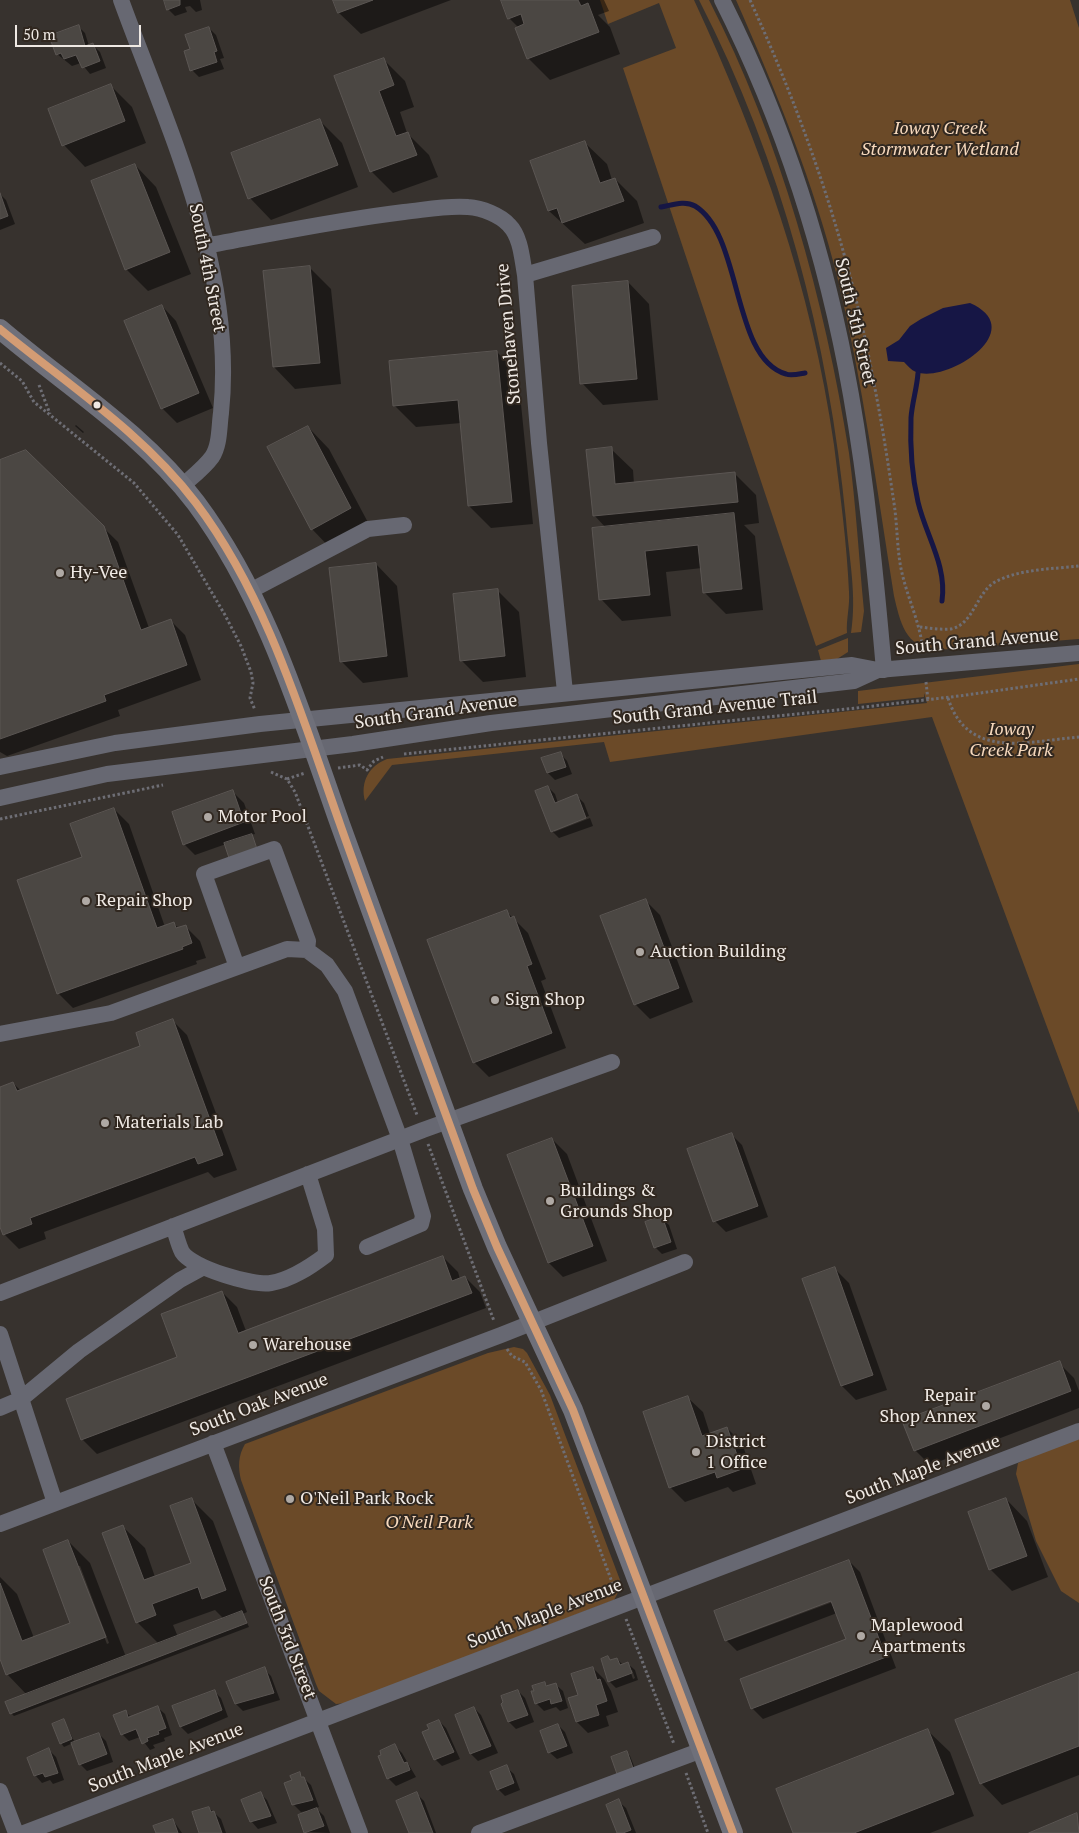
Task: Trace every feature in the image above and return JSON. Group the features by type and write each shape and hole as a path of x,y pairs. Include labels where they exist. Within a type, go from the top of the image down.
{"main road":[{"path":"2,334 105,411 182,486 215,531 250,591 303,720 448,1121 497,1247 573,1410 733,1833"}],"street":[{"name":"South 4th Street","path":"121,0 198,207 216,296 222,348 222,399 218,441 212,457 182,486"},
{"name":"South 5th Street","path":"722,0 763,93 797,184 830,296 860,446 876,580 881,670"},
{"name":"Stonehaven Drive","path":"205,246 364,217 468,207 491,212 509,224 518,242 525,275 539,443 565,692"},
{"path":"525,275 653,237"},
{"path":"250,591 368,529 404,526"},
{"name":"South Grand Avenue","path":"0,767 115,743 260,724 565,692 852,665 881,670 1079,653"},
{"name":"South Grand Avenue","path":"0,798 107,774 313,749 491,723 854,681 881,670"},
{"path":"237,967 204,874 274,849 308,941 307,950"},
{"path":"2,1028 111,1013 287,949 307,950 327,966 345,991 400,1139 423,1216 421,1224 367,1247"},
{"path":"0,1293 400,1139 612,1062"},
{"path":"172,1226 182,1252 202,1268 253,1282 271,1283 308,1269 326,1255 325,1229 308,1174"},
{"name":"South Oak Avenue","path":"0,1524 531,1323 685,1262"},
{"path":"0,1408 21,1399 79,1351 180,1280 202,1268"},
{"path":"0,1334 55,1503"},
{"name":"South Maple Avenue","path":"24,1833 1079,1431"},
{"name":"South 3rd Street","path":"213,1443 360,1833"},
{"path":"479,1833 702,1750"},
{"path":"0,1791 16,1833"}],"path":[{"path":"0,363 22,381 34,402 134,483 178,535 241,646 251,672 252,703"},
{"path":"920,627 946,629 959,626 966,620 988,588 1006,578 1042,570 1079,566"},
{"name":"South Grand Avenue Trail","path":"396,755 948,698 1079,679"},
{"path":"926,683 928,700"},
{"path":"948,698 963,725 987,741 1004,744 1079,737"},
{"path":"360,765 366,770 374,762 386,756"},
{"path":"268,772 275,772 287,779 295,792 419,1122"},
{"path":"287,779 294,775"},
{"path":"0,819 171,784"},
{"path":"428,1145 495,1322"},
{"path":"507,1348 512,1356 525,1362 541,1390 617,1595"},
{"path":"626,1620 708,1833"}],"green space":[{"path":"600,0 694,0 718,53 762,162 797,273 812,330 834,445 843,518 849,597 847,633 816,646 623,68 676,48 659,3 608,24"},
{"path":"699,0 709,0 757,108 797,221 813,279 839,396 849,453 864,611 861,632 851,633 853,619 852,576 838,453 828,386 814,319 778,188 755,124"},
{"name":"Ioway Creek Stormwater Wetland","path":"736,0 1070,0 1079,28 1079,639 937,650 918,644 906,632 894,596 855,358 838,280 806,173"},
{"path":"848,638 848,652 837,659 821,661 818,650"},
{"name":"Ioway Creek Park","path":"1079,664 1079,1113 932,717 610,762 604,742 392,765 365,801 364,787 367,776 375,766 387,759 927,703 924,693 924,697 858,704 858,691"},
{"name":"O'Neil Park","path":"514,1347 523,1349 527,1353 550,1395 620,1580 620,1588 617,1595 614,1600 346,1703 336,1704 319,1691 316,1684 241,1480 239,1462 243,1448 245,1444 488,1353"},
{"path":"1079,1436 1079,1603 1061,1591 1036,1541 1016,1474 1018,1463"}],"shaded area":[{"path":"970,303 986,314 992,327 988,340 978,352 963,363 930,374 916,372 904,362 888,361 886,348 899,340 910,326 943,308"}],"building":[{"path":"164,0 180,0 180,5 167,10"},
{"path":"333,0 373,0 338,13"},
{"path":"501,0 578,0 581,6 588,3 599,32 527,59 515,28 524,24 521,14 508,19"},
{"path":"79,25 85,46 93,43 100,61 82,68 76,55 64,59 61,53 56,55 49,36"},
{"path":"209,27 217,51 214,52 217,62 190,71 184,51 190,49 185,35"},
{"path":"384,58 394,85 379,91 396,136 408,132 417,155 370,172 334,76"},
{"path":"111,84 125,121 62,146 48,109"},
{"path":"320,119 338,165 248,199 231,153"},
{"path":"585,141 600,183 615,178 624,201 562,223 557,208 548,211 530,161"},
{"path":"135,164 170,252 125,270 91,181"},
{"path":"0,193 8,216 0,219"},
{"path":"310,266 320,363 273,367 263,271"},
{"path":"628,281 637,379 580,384 572,286"},
{"path":"162,305 199,393 161,409 124,321"},
{"path":"497,351 512,502 468,506 458,400 393,406 389,361"},
{"path":"308,426 351,508 311,530 267,447"},
{"path":"612,447 615,484 735,472 738,502 593,516 586,450"},
{"name":"Hy-Vee","path":"26,450 104,526 141,630 171,619 187,665 104,695 106,701 0,739 0,460"},
{"path":"734,513 742,589 703,593 698,545 645,551 650,595 599,600 592,528"},
{"path":"376,563 387,656 340,662 329,568"},
{"path":"498,589 505,656 460,661 453,594"},
{"path":"561,752 566,767 547,773 541,758"},
{"path":"548,786 555,803 577,794 586,818 551,832 535,791"},
{"name":"Motor Pool","path":"233,790 244,822 183,845 172,812"},
{"name":"Repair Shop","path":"114,808 157,928 174,922 176,928 186,925 192,943 182,947 183,949 57,994 17,880 82,857 70,824"},
{"path":"252,834 258,852 230,861 224,843"},
{"name":"Auction Building","path":"646,899 679,988 634,1005 600,916"},
{"name":"Sign Shop","path":"507,910 510,918 514,916 532,964 527,966 552,1033 473,1063 427,940"},
{"name":"Materials Lab","path":"173,1019 223,1155 198,1164 195,1157 30,1218 32,1224 3,1235 0,1227 0,1087 13,1082 17,1091 140,1046 136,1033"},
{"path":"732,1133 758,1206 713,1222 687,1149"},
{"name":"Buildings & Grounds Shop","path":"552,1138 593,1246 548,1263 507,1155"},
{"path":"662,1216 671,1242 654,1248 645,1222"},
{"name":"Warehouse","path":"443,1256 452,1281 465,1276 472,1293 81,1440 66,1399 177,1357 161,1314 222,1291 238,1333"},
{"path":"835,1267 873,1375 841,1386 802,1279"},
{"name":"Repair Shop Annex","path":"1060,1361 1071,1391 914,1451 902,1421"},
{"name":"District 1 Office","path":"688,1396 702,1436 727,1427 742,1469 717,1478 715,1472 669,1488 643,1412"},
{"path":"192,1498 226,1590 202,1599 198,1587 152,1604 156,1615 136,1623 102,1533 123,1525 144,1580 191,1563 170,1506"},
{"path":"1006,1498 1027,1556 989,1570 968,1512"},
{"path":"68,1540 106,1637 6,1675 0,1659 0,1583 22,1641 70,1623 43,1550"},
{"name":"Maplewood Apartments","path":"849,1560 886,1657 751,1709 740,1679 846,1639 831,1601 725,1641 714,1611"},
{"path":"242,1611 247,1623 10,1714 5,1702"},
{"path":"608,1656 610,1660 617,1658 620,1665 628,1662 632,1673 608,1682 601,1659"},
{"path":"265,1667 274,1693 235,1704 226,1682"},
{"path":"593,1667 597,1680 600,1679 607,1701 596,1705 599,1715 576,1722 568,1698 578,1695 571,1674"},
{"path":"1079,1672 1079,1746 980,1784 955,1720"},
{"path":"545,1682 546,1686 556,1683 562,1701 551,1704 550,1699 535,1704 531,1691 534,1691 532,1686"},
{"path":"215,1690 222,1710 180,1727 172,1706"},
{"path":"518,1690 528,1715 508,1722 501,1704 503,1702 501,1696"},
{"path":"158,1706 166,1728 158,1731 159,1734 147,1738 148,1741 142,1744 136,1729 121,1735 113,1715 126,1710 128,1717"},
{"path":"474,1707 491,1746 470,1754 455,1715"},
{"path":"64,1719 72,1739 60,1744 52,1724"},
{"path":"439,1720 454,1752 434,1760 422,1732 429,1729 427,1725"},
{"path":"558,1724 567,1746 548,1753 540,1731"},
{"path":"928,1729 954,1794 854,1833 793,1833 776,1789"},
{"path":"99,1733 107,1754 79,1765 71,1743"},
{"path":"395,1744 404,1763 407,1762 410,1770 387,1779 378,1756 381,1755 380,1751"},
{"path":"49,1748 58,1773 45,1777 43,1773 34,1776 27,1758"},
{"path":"627,1751 633,1768 617,1774 611,1757"},
{"path":"507,1765 514,1783 497,1790 490,1772"},
{"path":"300,1772 301,1777 304,1777 313,1800 292,1805 284,1783 292,1780 290,1776"},
{"path":"261,1792 271,1816 250,1822 241,1800"},
{"path":"417,1792 433,1833 409,1833 396,1801"},
{"path":"619,1799 631,1830 623,1833 617,1833 606,1805"},
{"path":"209,1807 211,1812 214,1811 222,1833 199,1833 192,1812"},
{"path":"317,1808 324,1826 304,1833 298,1815"},
{"path":"1077,1813 1079,1833 1029,1833"},
{"path":"173,1819 178,1833 156,1833 153,1826"}],"waterway":[{"path":"661,207 678,203 691,204 710,221 722,242 755,345 768,363 786,374 805,373"},
{"path":"918,373 911,418 913,471 918,502 939,563 943,588 942,601"}],"transit line":[{"path":"0,329 103,410 152,454 196,503 221,539 243,577 280,658 296,699 473,1189 497,1247 573,1410 733,1833"}],"place":[{"name":"Hy-Vee","path":"60,573"},
{"name":"Motor Pool","path":"208,817"},
{"name":"Repair Shop","path":"86,901"},
{"name":"Auction Building","path":"640,952"},
{"name":"Sign Shop","path":"495,1000"},
{"name":"Materials Lab","path":"105,1123"},
{"name":"Buildings & Grounds Shop","path":"550,1201"},
{"name":"Warehouse","path":"253,1345"},
{"name":"Repair Shop Annex","path":"986,1406"},
{"name":"District 1 Office","path":"696,1452"},
{"name":"O'Neil Park Rock","path":"290,1499"},
{"name":"Maplewood Apartments","path":"861,1636"}]}
